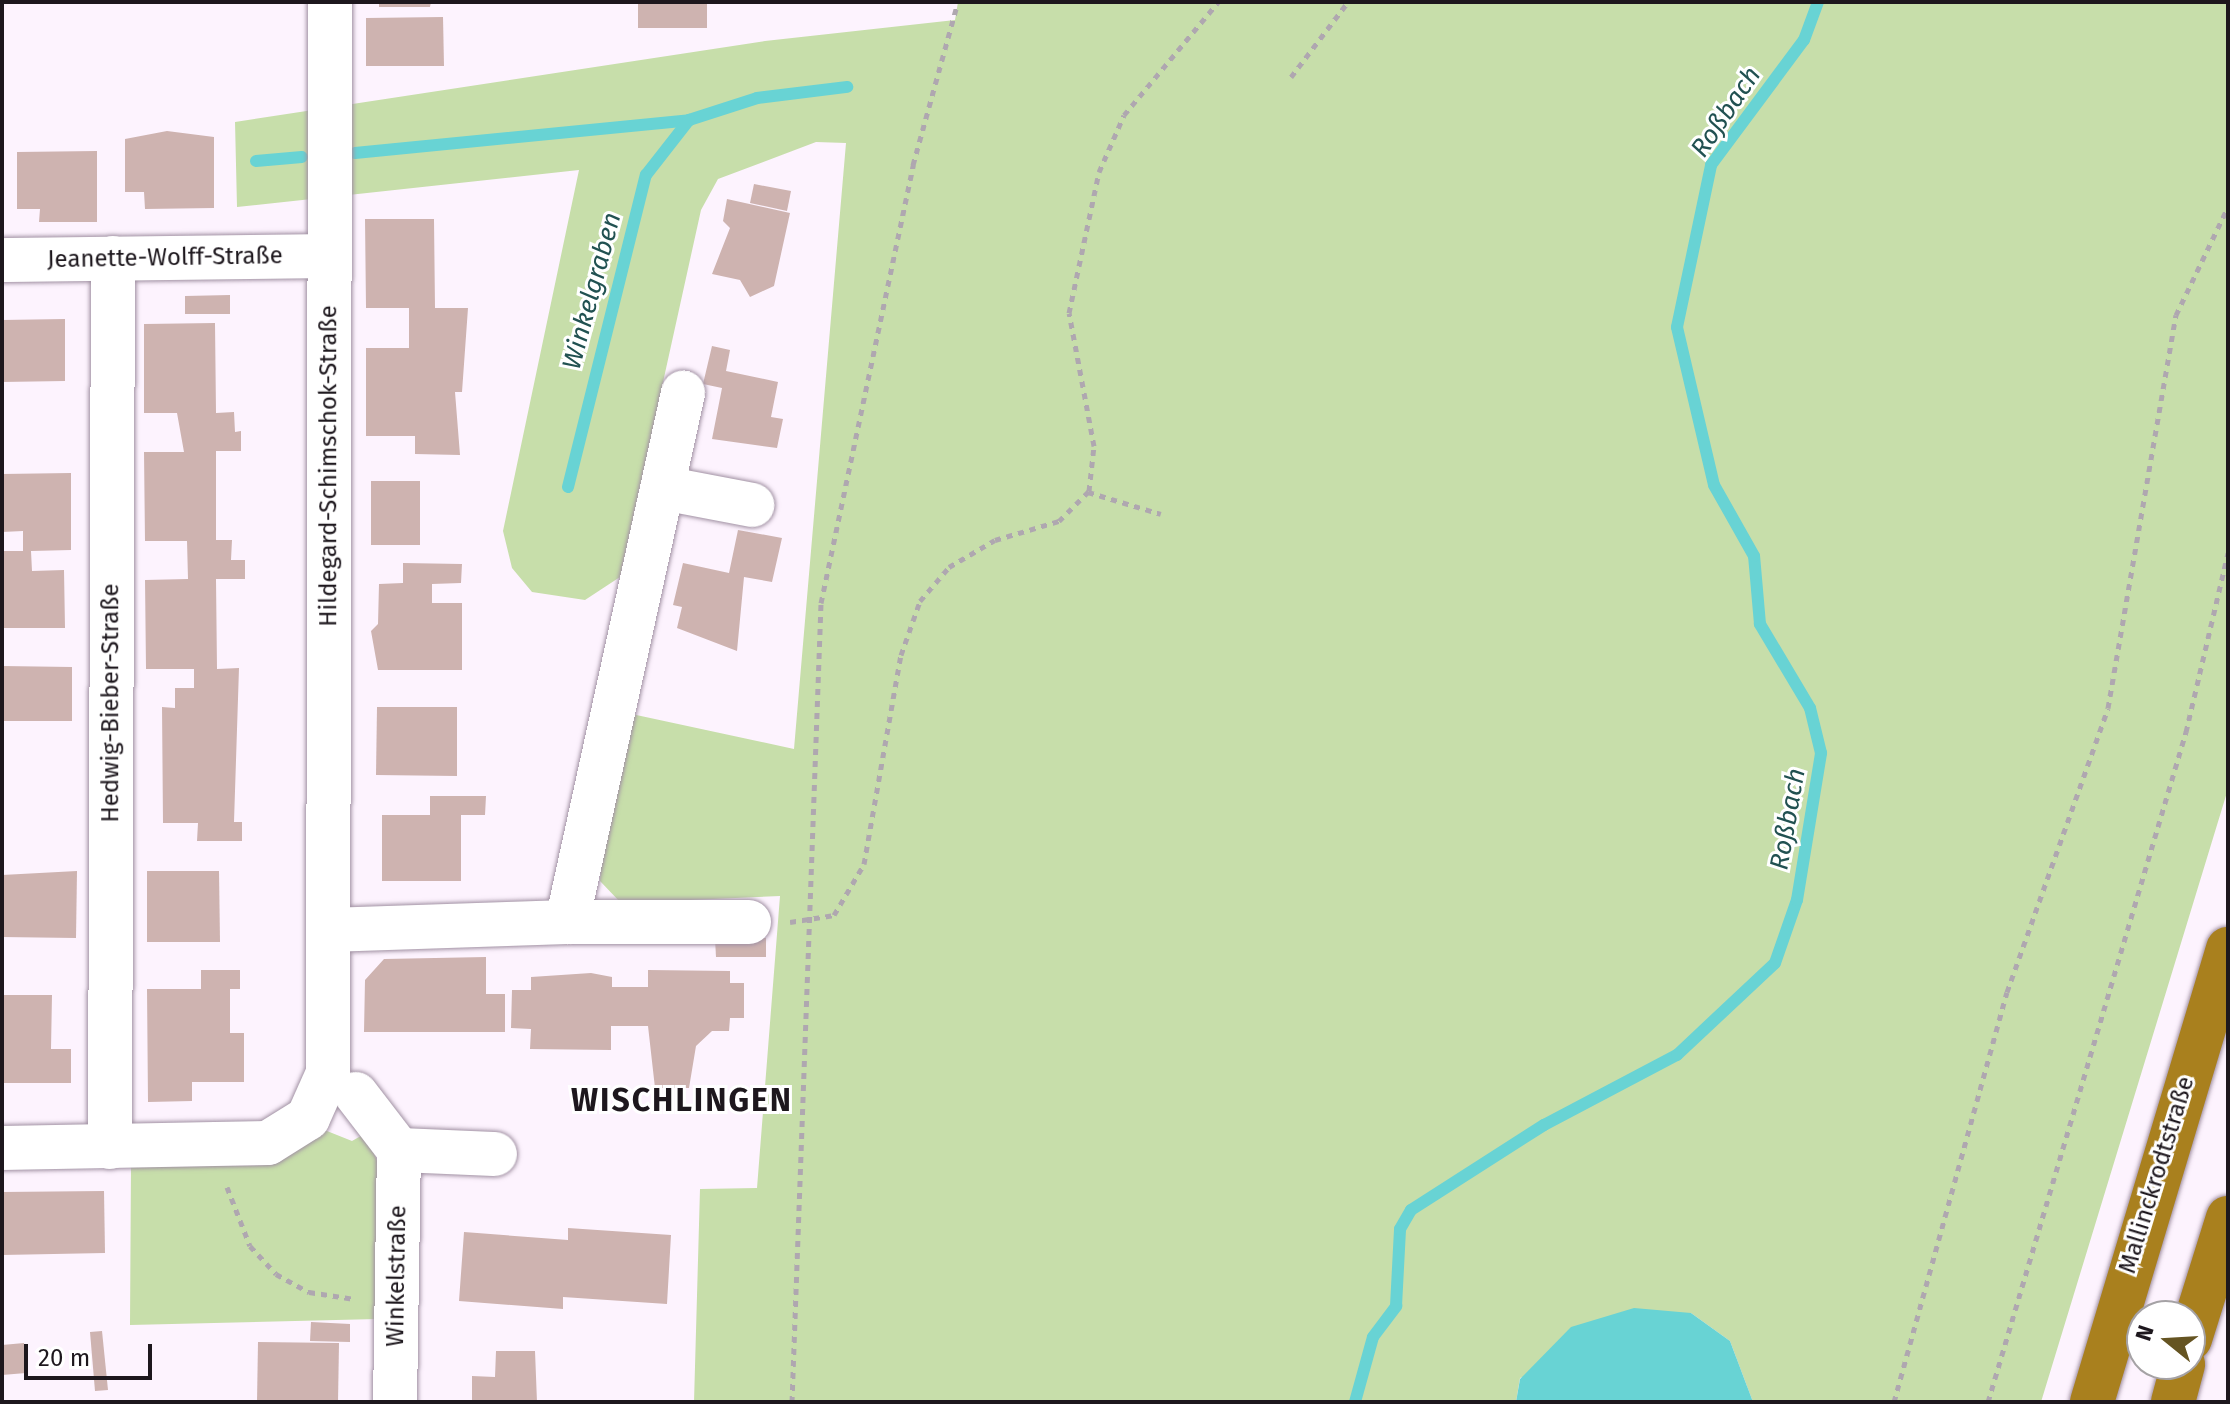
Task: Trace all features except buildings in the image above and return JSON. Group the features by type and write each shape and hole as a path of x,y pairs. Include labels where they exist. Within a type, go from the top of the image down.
{"highway":[{"name":"Mallinckrodtstraße","path":"2092,1402 2228,949"},
{"path":"2202,1300 2228,1218"},
{"path":"2173,1402 2179,1380"}],"street":[{"name":"Hildegard-Schimschok-Straße","path":"2,1148 268,1143 308,1118 328,1073 330,2"},
{"name":"Jeanette-Wolff-Straße","path":"2,260 329,256"},
{"name":"Hedwig-Bieber-Straße","path":"110,1147 113,258"},
{"path":"567,922 683,393"},
{"path":"663,488 752,505"},
{"path":"328,930 567,922 749,922"},
{"path":"356,1094 399,1150 495,1154"},
{"name":"Winkelstraße","path":"395,1402 399,1150"}],"path":[{"path":"792,1402 821,603 913,165 958,2"},
{"path":"810,921 834,915 864,864 901,655 920,601 949,567 995,540 1059,521 1088,492 1094,446 1069,313 1099,172 1124,115 1218,2"},
{"path":"1291,77 1348,2"},
{"path":"1894,1402 2007,992 2108,708 2176,315 2228,207"},
{"path":"1088,492 1161,514"},
{"path":"1988,1402 2186,732 2228,553"},
{"path":"225,1143 234,1217 276,1274 309,1292 395,1299"}],"green space":[{"path":"958,2 2228,2 2228,789 2041,1402 1753,1402 1730,1341 1691,1313 1520,1378 1516,1402 694,1402 700,1189 757,1188 780,896 621,903 600,881 603,828 627,713 794,749 846,143 816,142 718,179 701,210 620,577 585,600 532,592 512,568 503,531 579,170 237,207 235,122 765,41 955,20"},
{"path":"322,1129 352,1141 366,1133 379,1166 377,1319 130,1325 131,1167 270,1165"}],"water":[{"path":"1634,1308 1691,1313 1730,1341 1753,1402 1516,1402 1520,1379 1571,1327"}],"waterway":[{"name":"Roßbach","path":"1355,1402 1373,1337 1396,1306 1400,1229 1411,1210 1544,1125 1677,1055 1775,963 1797,900 1821,753 1810,708 1760,624 1754,556 1714,485 1677,327 1711,165 1804,40 1818,2"},
{"name":"Winkelgraben","path":"355,153 689,120 757,98 847,87"},
{"name":"Winkelgraben","path":"568,487 646,175 689,120"},
{"name":"Winkelgraben","path":"256,161 302,157"}],"district":[{"name":"WISCHLINGEN","path":"682,1100"}]}
